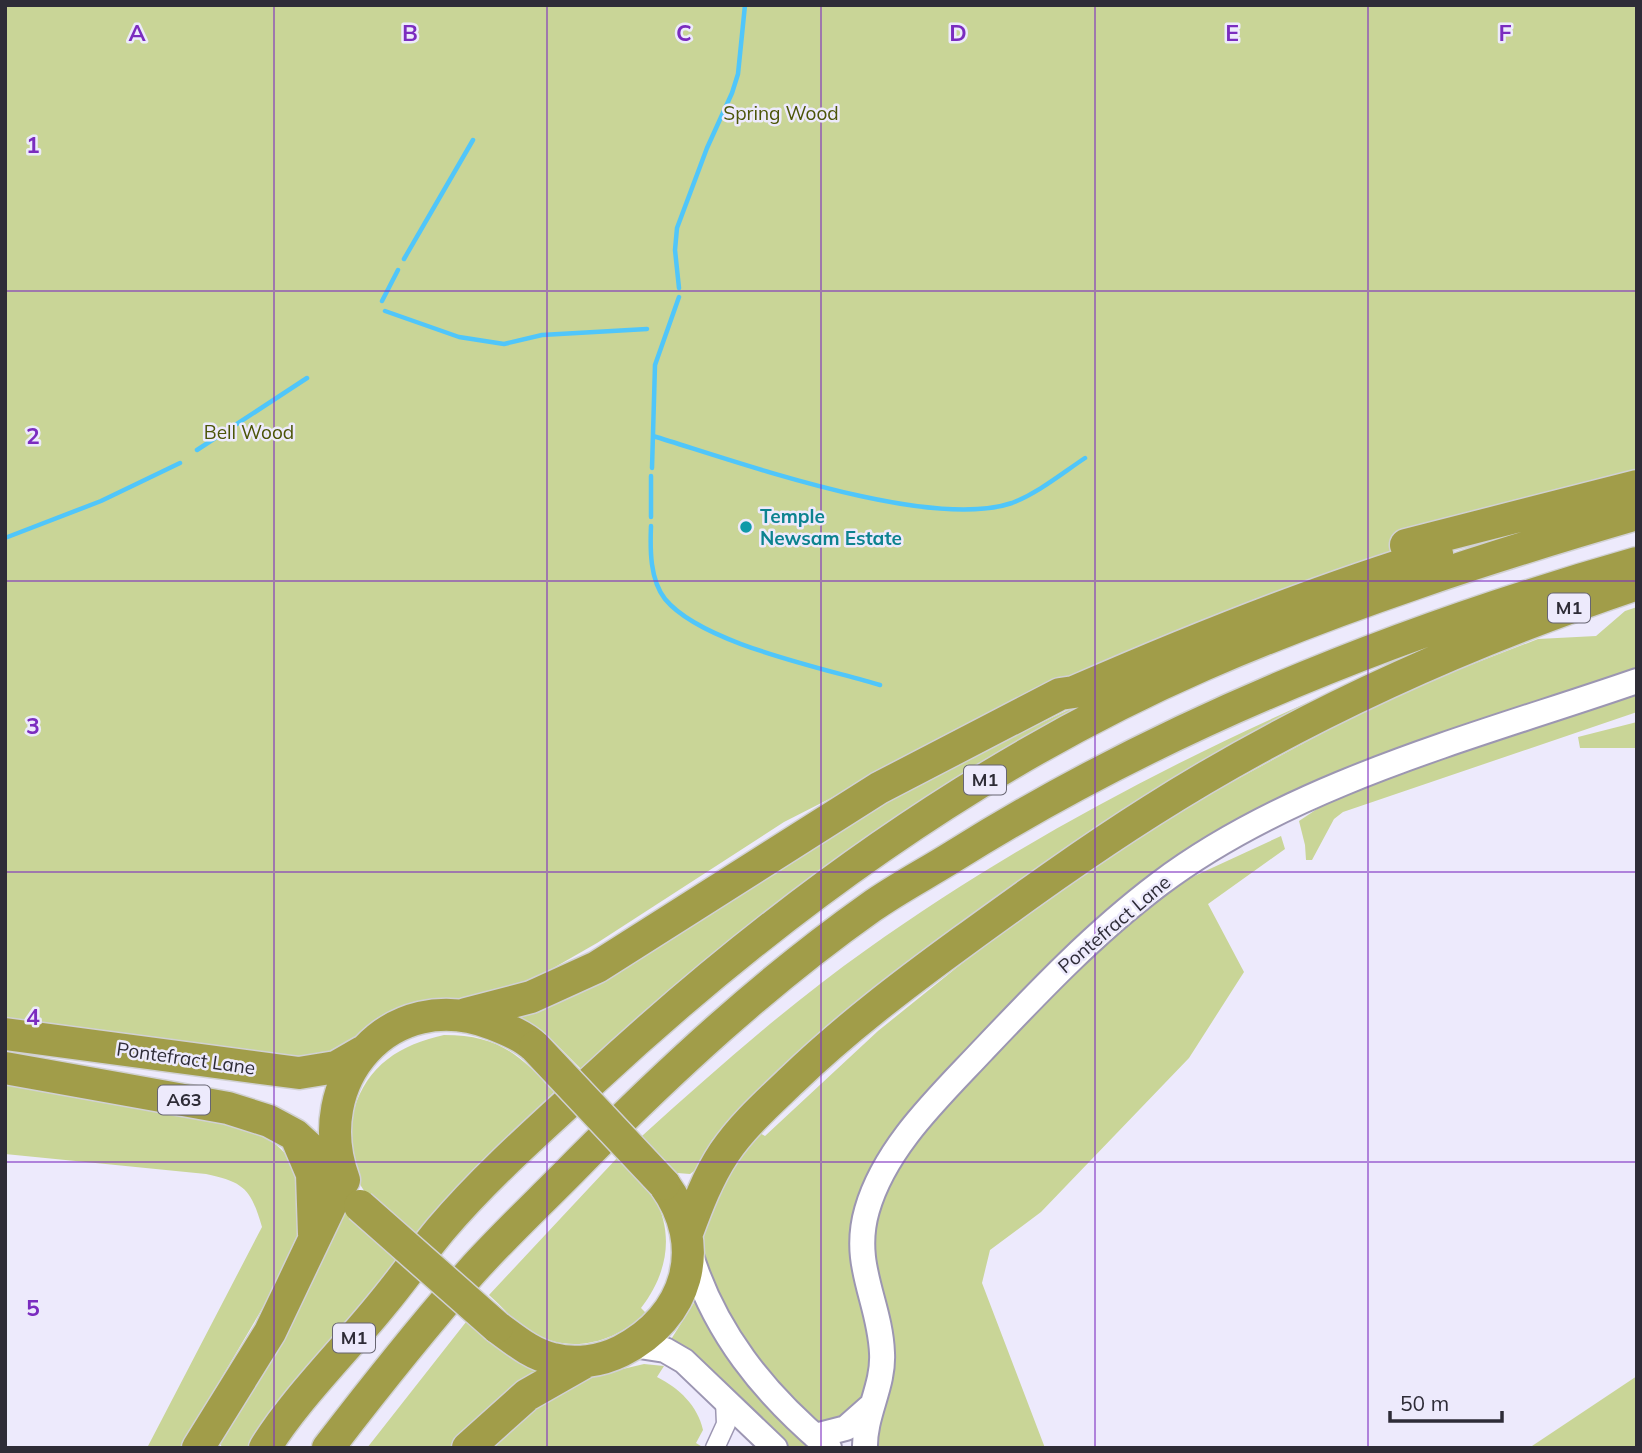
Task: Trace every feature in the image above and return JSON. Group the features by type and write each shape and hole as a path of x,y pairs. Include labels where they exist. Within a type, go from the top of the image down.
{"highway":[{"name":"M1","path":"1060,694 1075,677 1291,583 1439,536 1637,486"},
{"name":"M1","path":"466,1014 531,997 597,967 879,788 1060,694 1074,692 1252,616 1346,582 1453,549 1637,499"},
{"name":"M1","path":"265,1448 443,1227 512,1154 631,1044 739,951 876,850 998,772 1097,717 1201,666 1417,582 1637,514"},
{"name":"M1","path":"328,1448 391,1365 473,1270 662,1078 758,994 873,906 1067,788 1240,705 1335,664 1486,609 1637,563"},
{"name":"M1","path":"687,1238 723,1155 765,1105 842,1034 914,977 1068,866 1151,810 1238,759 1324,714 1502,634 1637,584"},
{"path":"468,1448 527,1395 585,1362 614,1354 649,1335 671,1311 681,1291 688,1259 687,1238 676,1200 664,1184 535,1047 515,1033 466,1014 427,1016 401,1025 376,1039 362,1052 348,1072 335,1113 335,1148 343,1179 360,1206 497,1327 531,1351 554,1360 585,1362"},
{"name":"Pontefract Lane","path":"5,1034 299,1073 336,1067 362,1052"},
{"name":"Pontefract Lane","path":"5,1068 228,1108 269,1121 295,1135 343,1179"},
{"path":"295,1135 312,1174 313,1245"},
{"path":"198,1448 270,1332 343,1179"}],"street":[{"name":"Pontefract Lane","path":"865,1448 872,1405 881,1374 882,1353 865,1281 862,1233 881,1173 892,1155 954,1081 1064,965 1160,883 1233,836 1274,814 1346,781 1637,681"},
{"path":"687,1238 696,1270 723,1331 746,1364 779,1403 822,1442 846,1428 872,1405"},
{"path":"633,1345 665,1350 684,1361 775,1448"},
{"path":"715,1448 726,1424 725,1401"}],"green space":[{"name":"Temple Newsam Estate","path":"5,5 1637,5 1637,486 1391,554 941,742 784,822 597,943 529,982 491,998 444,1000 320,1062 5,1021"},
{"path":"1637,607 1637,673 1156,875 870,1172 857,1204 850,1249 854,1279 867,1321 870,1348 865,1388 855,1413 825,1424 813,1421 736,1337 708,1270 701,1245 704,1231 731,1165 760,1133 765,1136 878,1031 981,948 1096,865 1202,798 1395,694 1538,639 1596,636 1625,611"},
{"path":"1381,671 1319,710 742,1106 712,1140 697,1169 690,1174 677,1173 642,1136 779,1016 866,950 988,869 1115,796 1180,763"},
{"path":"1125,684 755,922 693,971 581,1069 547,1035 542,1038 511,1016 890,800"},
{"path":"1637,689 1637,712 1343,812 1334,819 1312,860 1306,860 1299,821 1341,793"},
{"path":"1637,722 1637,748 1580,748 1578,737"},
{"path":"1281,836 1285,849 1208,904 1244,972 1189,1058 1041,1212 990,1250 982,1283 1045,1448 872,1448 889,1397 895,1358 889,1321 868,1251 893,1161 1068,969 1182,879 1188,879"},
{"path":"444,1035 479,1039 506,1049 530,1067 554,1092 419,1235 384,1206 368,1197 361,1186 351,1162 349,1110 354,1110 367,1081 387,1059 413,1045"},
{"path":"5,1080 237,1122 275,1144 286,1155 293,1168 303,1242 295,1240 272,1292 180,1448 147,1448 262,1227 254,1204 238,1184 206,1174 5,1154"},
{"path":"617,1158 652,1193 665,1227 662,1269 650,1296 641,1308 646,1313 620,1332 591,1342 576,1344 545,1339 524,1328 489,1295"},
{"path":"343,1206 365,1227 363,1230 398,1262 258,1448 223,1448 220,1444 283,1334"},
{"path":"697,1298 817,1448 790,1448 701,1359 670,1341"},
{"path":"466,1322 507,1354 545,1370 460,1448 367,1448"},
{"path":"644,1364 664,1366 657,1377 680,1392 697,1413 703,1430 696,1443 704,1448 490,1448 549,1395 585,1378"},
{"path":"1637,1376 1637,1448 1529,1448"}],"waterway":[{"path":"679,288 675,250 677,228 738,74 745,5"},
{"path":"404,259 473,140"},
{"path":"382,301 398,270"},
{"path":"652,468 655,365 679,297"},
{"path":"385,311 459,337 504,344 542,335 647,329"},
{"path":"197,450 307,378"},
{"path":"653,436 834,490 933,508 976,509 1012,503 1040,489 1085,458"},
{"path":"5,538 101,501 180,463"},
{"path":"651,476 651,517"},
{"path":"651,526 651,555 656,583 665,599 683,615 735,642 880,685"}],"place":[{"name":"Temple Newsam Estate","path":"746,527"}],"park label":[{"name":"Spring Wood","path":"781,113"},
{"name":"Bell Wood","path":"249,432"}]}
